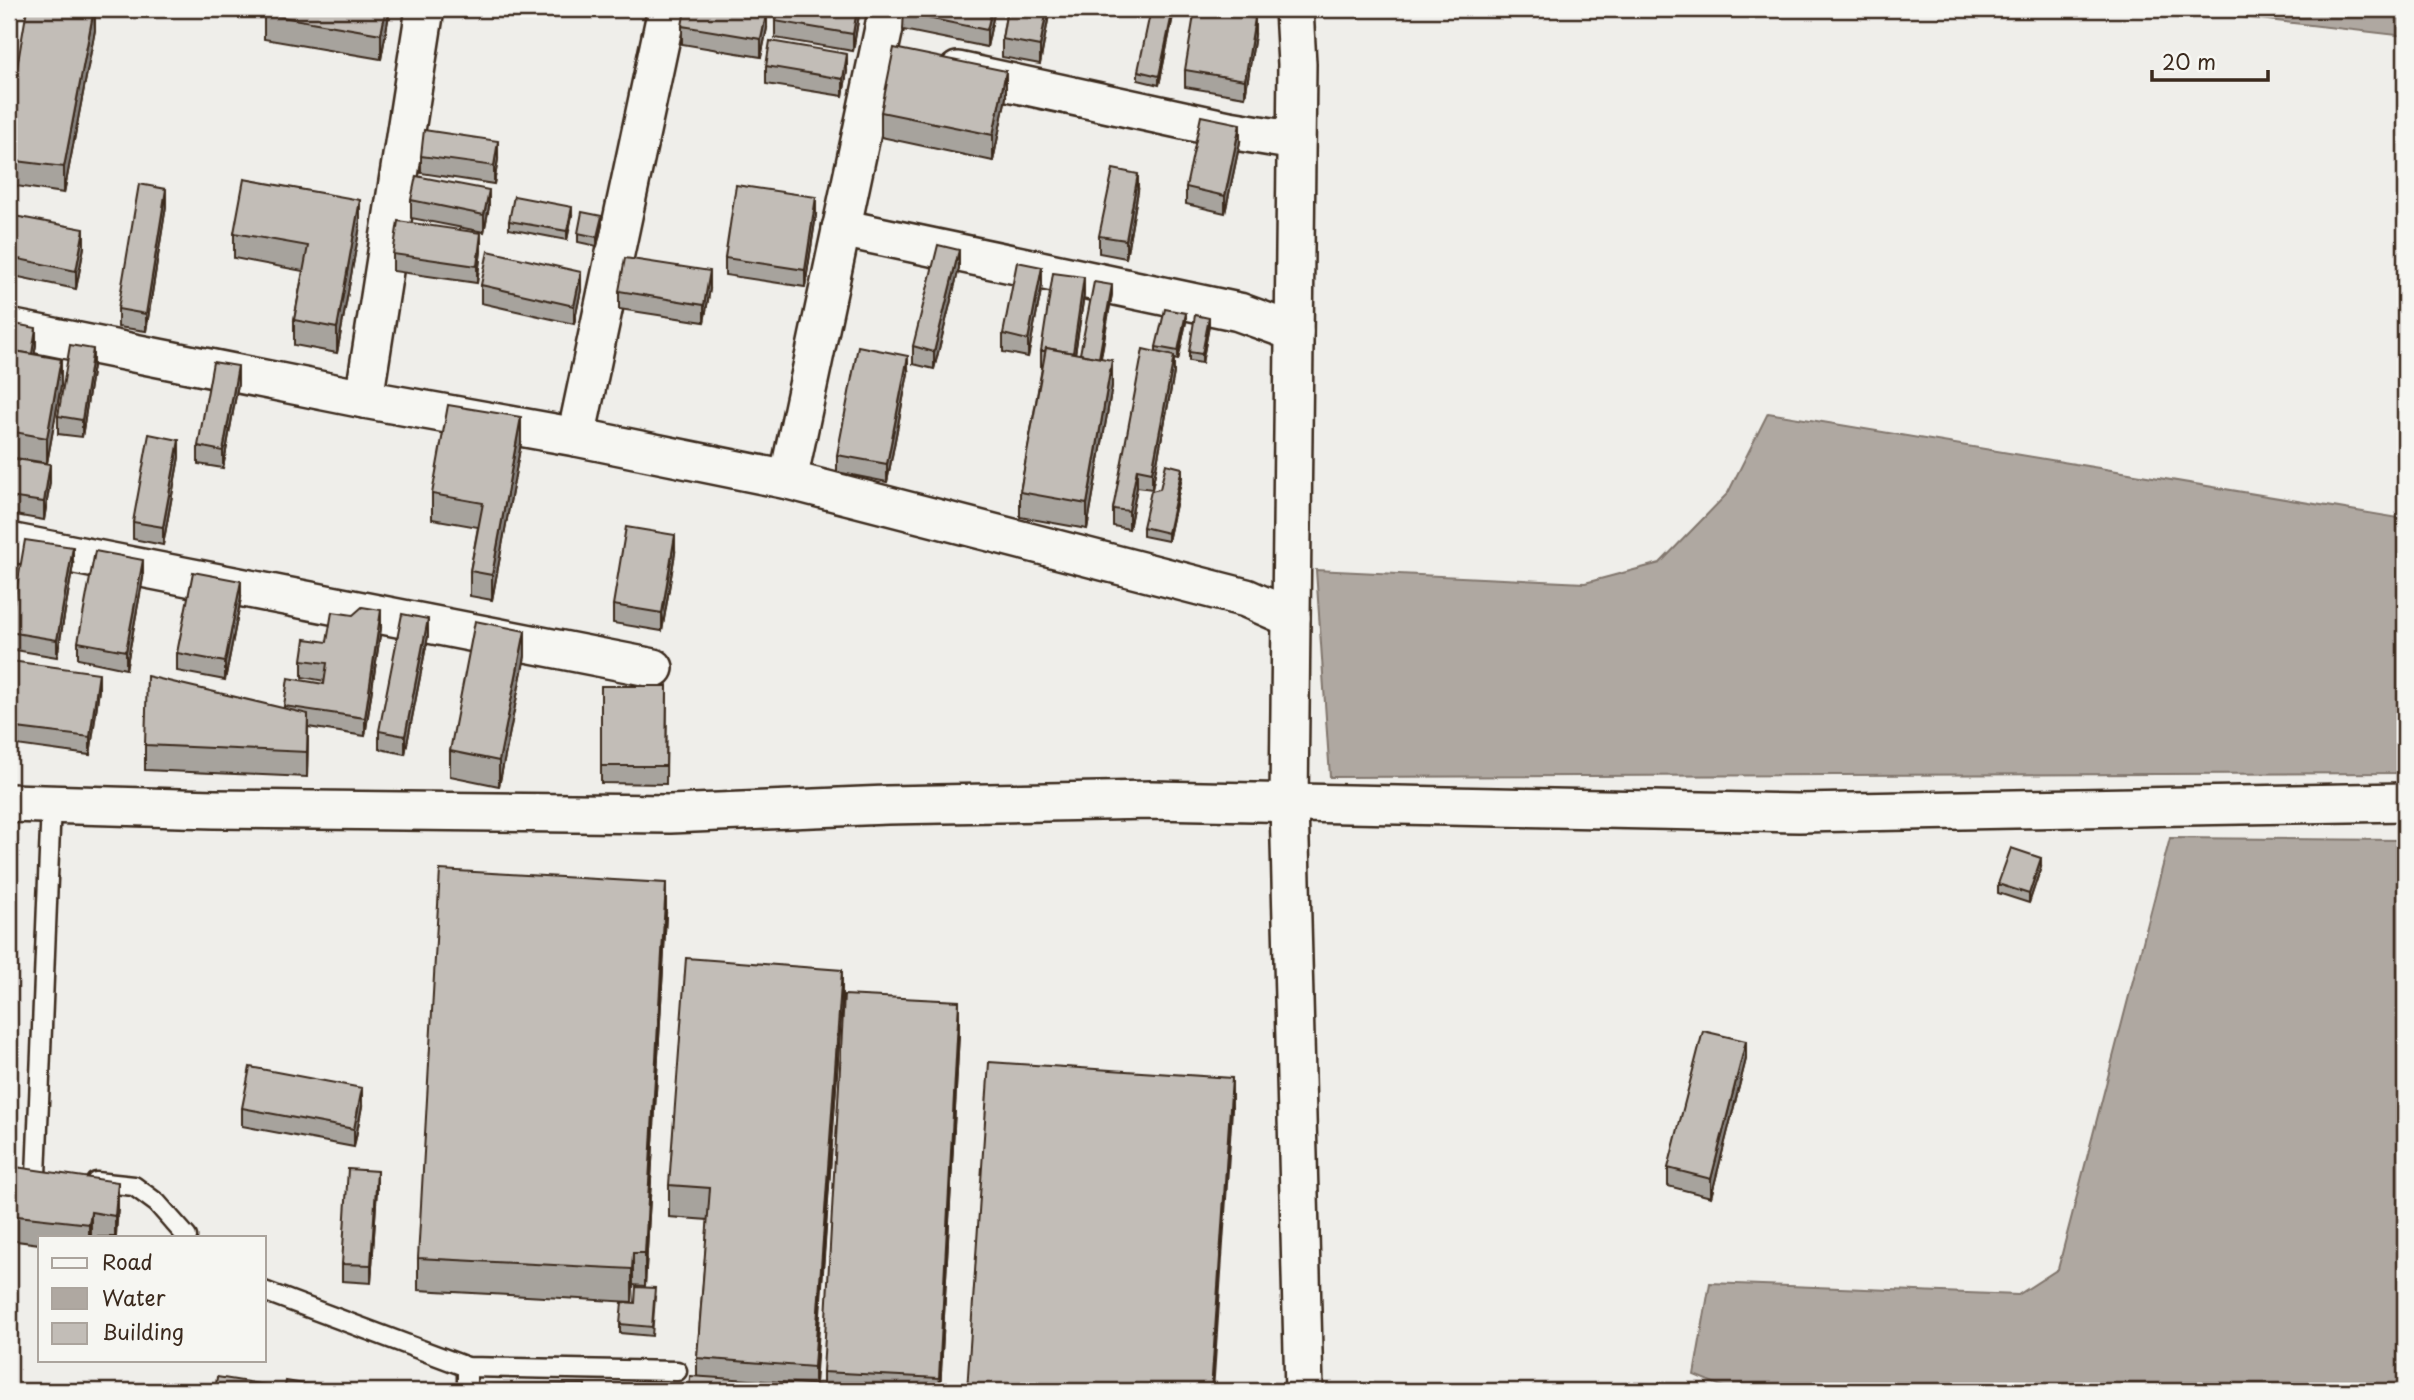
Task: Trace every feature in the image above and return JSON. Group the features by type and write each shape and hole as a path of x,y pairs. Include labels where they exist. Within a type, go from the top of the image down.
{"street":[{"path":"364,399 425,9"},
{"path":"576,437 667,9"},
{"path":"788,480 841,228 906,60 888,9"},
{"path":"1294,9 1297,64 1289,803 1304,1391"},
{"path":"906,60 1229,130 1296,141"},
{"path":"841,228 1239,313 1294,332"},
{"path":"9,328 788,480 1246,598 1291,618"},
{"path":"9,542 654,668"},
{"path":"9,803 215,809 670,814 887,805 1138,800 1799,813 2405,802"}],"lane":[{"path":"35,1175 51,804"},
{"path":"73,1179 134,1186 157,1203 186,1236"},
{"path":"266,1292 467,1367 677,1371"},
{"path":"467,1367 467,1391"}],"water":[{"path":"2405,9 2405,36 2190,11"},
{"path":"1768,413 2405,519 2405,773 1330,777 1316,570 1585,583 1660,563 1728,493"},
{"path":"2170,838 2405,840 2405,1388 2363,1391 1733,1391 1694,1375 1710,1283 2018,1295 2058,1269"}],"building":[{"path":"27,9 94,9 64,167 9,160 9,114"},
{"path":"264,9 386,9 381,34 264,14"},
{"path":"685,9 767,10 761,39 682,26"},
{"path":"777,9 857,9 853,34 775,21"},
{"path":"904,9 992,9 987,30 903,13"},
{"path":"1007,9 1047,9 1040,46 1002,39"},
{"path":"1151,9 1173,9 1159,76 1138,71"},
{"path":"1195,9 1255,18 1245,80 1185,70"},
{"path":"770,41 847,54 843,79 766,66"},
{"path":"894,48 1006,71 993,135 881,112"},
{"path":"1201,116 1240,124 1225,196 1186,187"},
{"path":"424,130 498,141 494,166 421,156"},
{"path":"1113,169 1138,174 1126,240 1099,236"},
{"path":"416,176 489,190 484,215 411,200"},
{"path":"244,179 360,200 337,328 294,320 308,246 234,233"},
{"path":"139,184 166,189 146,314 118,309"},
{"path":"736,185 816,197 805,270 725,258"},
{"path":"514,196 572,207 567,231 509,221"},
{"path":"582,212 602,216 597,237 578,233"},
{"path":"9,215 84,229 76,271 9,257"},
{"path":"398,221 481,233 477,266 393,254"},
{"path":"938,245 959,250 934,352 913,346"},
{"path":"488,251 581,272 574,306 481,285"},
{"path":"625,258 710,271 704,305 619,291"},
{"path":"1017,262 1042,267 1028,340 1003,334"},
{"path":"1053,273 1084,277 1073,353 1046,348 1041,351"},
{"path":"1094,282 1112,285 1099,358 1080,354"},
{"path":"1165,309 1186,313 1178,351 1156,347"},
{"path":"1195,315 1209,318 1202,354 1189,352"},
{"path":"9,323 36,328 32,354 9,350"},
{"path":"70,345 93,349 82,420 58,416"},
{"path":"858,346 908,356 887,464 837,455"},
{"path":"1046,348 1112,360 1087,504 1020,492"},
{"path":"1143,349 1174,356 1152,472 1137,469 1129,511 1113,509"},
{"path":"9,350 61,359 47,438 9,431"},
{"path":"213,362 238,366 223,451 198,446"},
{"path":"448,405 521,417 492,575 470,571 483,503 432,494"},
{"path":"149,434 179,440 163,527 133,522"},
{"path":"9,458 50,464 44,502 9,497"},
{"path":"1166,464 1182,468 1168,533 1143,527 1151,491 1160,489"},
{"path":"626,527 675,535 662,613 613,605"},
{"path":"25,540 73,547 57,640 9,632"},
{"path":"95,551 143,560 126,651 78,642"},
{"path":"193,572 241,581 225,662 177,653"},
{"path":"362,607 381,610 365,718 284,706 288,678 324,684 327,663 302,660 305,639 327,642 332,612 353,615"},
{"path":"402,614 428,619 405,736 379,731"},
{"path":"475,621 525,631 499,761 450,751"},
{"path":"11,661 99,673 90,737 9,727"},
{"path":"147,676 308,714 307,752 145,745"},
{"path":"601,686 667,686 666,766 601,766"},
{"path":"2011,848 2041,858 2029,894 1998,884"},
{"path":"440,870 666,883 645,1253 633,1253 632,1269 418,1258"},
{"path":"686,958 842,970 814,1367 697,1358 710,1188 669,1185"},
{"path":"844,995 959,1001 939,1378 823,1372"},
{"path":"1703,1031 1746,1041 1711,1179 1668,1168"},
{"path":"989,1062 1232,1078 1211,1391 967,1391"},
{"path":"250,1067 362,1088 354,1129 242,1108"},
{"path":"9,1166 118,1182 115,1216 91,1212 89,1224 9,1215"},
{"path":"348,1169 377,1171 371,1265 342,1264"},
{"path":"636,1287 655,1288 652,1327 620,1324 622,1302 635,1303"},
{"path":"690,1376 912,1391 689,1391"},
{"path":"217,1377 279,1387 279,1391 215,1391"},
{"path":"286,1381 346,1391 284,1391"},
{"path":"585,1384 585,1391 492,1391 492,1385"}]}
